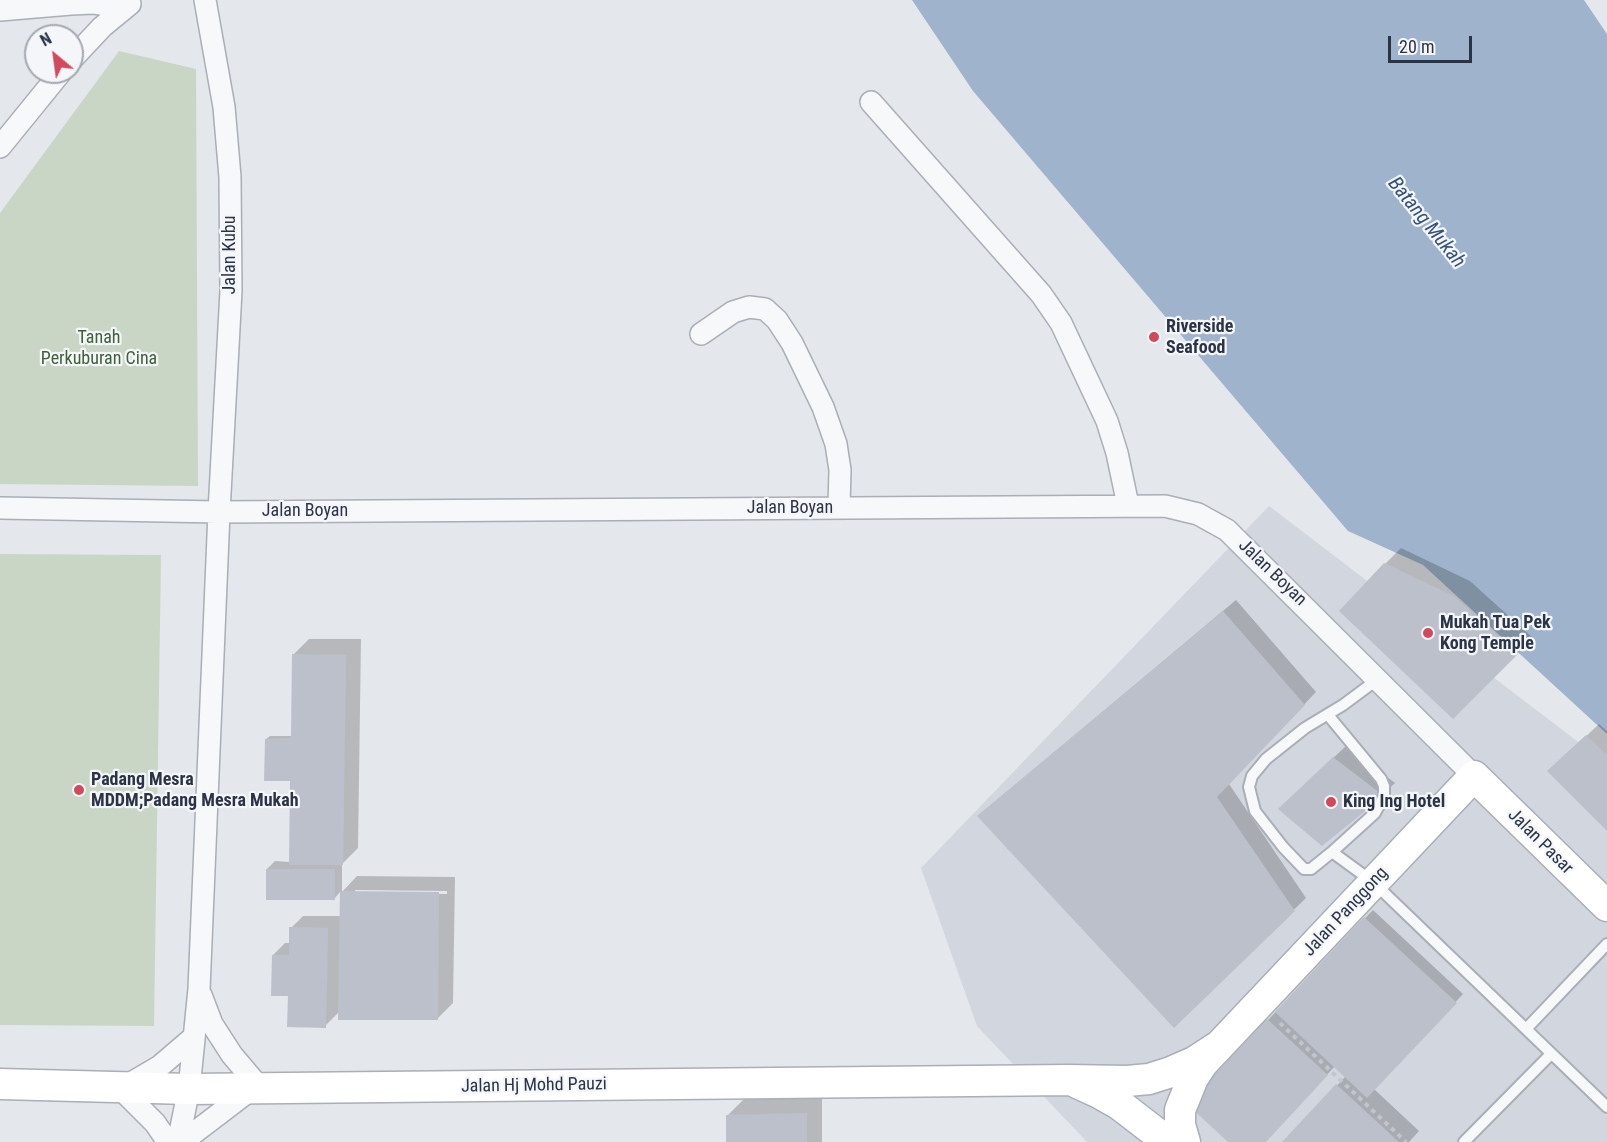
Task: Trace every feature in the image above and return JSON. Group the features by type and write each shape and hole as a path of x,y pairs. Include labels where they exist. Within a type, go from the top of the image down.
{"street":[{"name":"Jalan Kubu","path":"180,1142 189,1089 199,988 219,512 231,291 230,177 224,107 205,0"},
{"path":"0,10 71,4 130,4"},
{"path":"84,44 130,4"},
{"path":"0,147 51,84"},
{"path":"872,102 1041,294 1061,323 1107,421 1117,453 1128,505"},
{"path":"701,334 734,312 749,307 765,309 777,320 792,343 823,407 836,444 840,470 839,507"},
{"name":"Jalan Boyan","path":"0,508 219,512 1165,506 1198,514 1227,530 1474,776"},
{"name":"Jalan Panggong","path":"1185,1142 1180,1125 1180,1110 1193,1077 1217,1047 1474,776"},
{"name":"Jalan Pasar","path":"1474,776 1607,906"},
{"path":"180,1142 257,1088 212,1023 199,988"},
{"path":"168,1142 155,1123 121,1087 160,1066 194,1037"},
{"name":"Jalan Panggong","path":"1069,1080 1149,1079 1194,1062 1217,1047"},
{"path":"1069,1080 1120,1105 1168,1142"},
{"name":"Jalan Hj Mohd Pauzi","path":"0,1084 189,1089 1069,1080"}],"lane":[{"path":"1328,715 1381,779 1384,796 1375,813 1311,869 1304,869 1283,847 1255,811 1249,793 1252,776 1266,759 1305,728 1328,715 1378,679"},
{"path":"1332,852 1373,882 1607,1107"},
{"path":"1526,1029 1607,944"},
{"path":"1464,1142 1551,1054"}],"path":[{"path":"1259,1003 1406,1142"}],"shaded area":[{"path":"1269,506 1607,764 1607,1142 1087,1142 977,1026 921,868"}],"green space":[{"name":"Tanah Perkuburan Cina","path":"119,51 196,69 198,486 0,484 0,213"},
{"name":"Padang Mesra MDDM;Padang Mesra Mukah","path":"0,554 161,555 154,1026 0,1025"}],"water":[{"name":"Batang Mukah","path":"912,0 1584,0 1607,34 1607,734 1423,565 1348,531 973,91"}],"building":[{"name":"Mukah Tua Pek Kong Temple","path":"1384,563 1454,596 1518,654 1453,719 1339,611"},
{"path":"1223,611 1305,705 1217,797 1295,911 1174,1028 977,816"},
{"path":"292,654 346,655 343,865 289,865 290,781 264,781 265,739 291,738"},
{"path":"1586,735 1607,755 1607,831 1547,771"},
{"name":"King Ing Hotel","path":"1333,757 1384,796 1322,846 1278,809"},
{"path":"266,869 335,869 335,900 266,900"},
{"path":"340,891 439,892 438,1020 338,1020"},
{"path":"1364,917 1457,1003 1367,1098 1275,1012"},
{"path":"289,927 328,928 326,1028 287,1027 288,996 271,996 272,955 289,955"},
{"path":"1267,1019 1328,1075 1266,1142 1228,1142 1187,1104"},
{"path":"1336,1084 1399,1142 1282,1142"},
{"path":"807,1113 807,1142 726,1142 726,1115"}],"place":[{"name":"Riverside Seafood","path":"1154,337"},
{"name":"Mukah Tua Pek Kong Temple","path":"1428,633"},
{"name":"Padang Mesra MDDM;Padang Mesra Mukah","path":"79,790"},
{"name":"King Ing Hotel","path":"1331,802"}]}
